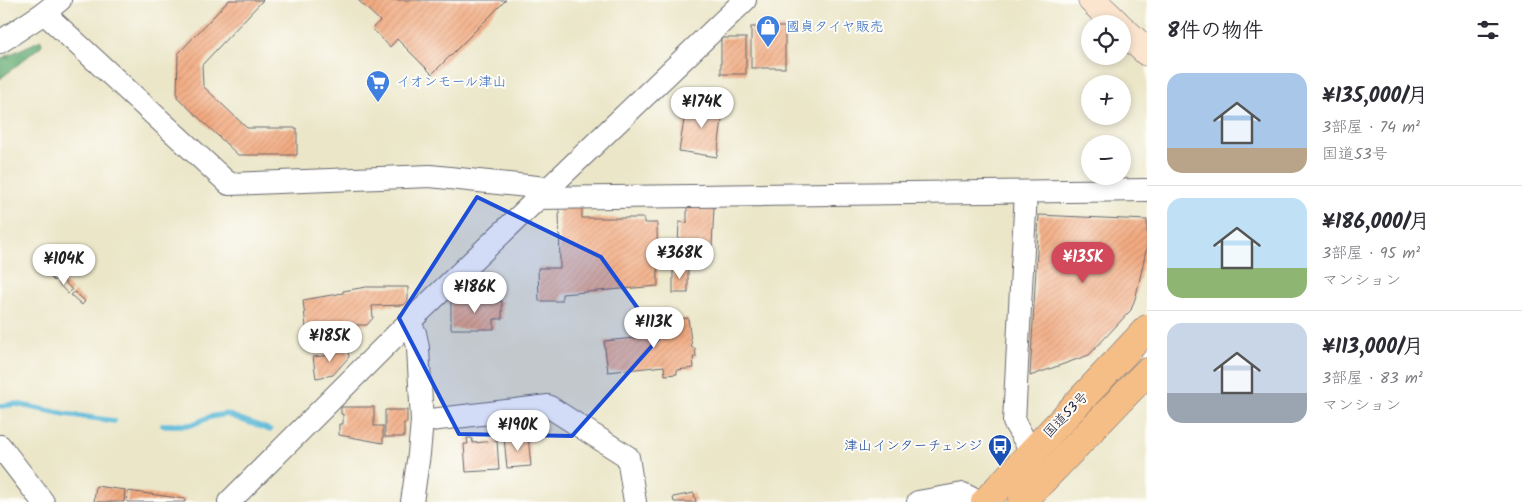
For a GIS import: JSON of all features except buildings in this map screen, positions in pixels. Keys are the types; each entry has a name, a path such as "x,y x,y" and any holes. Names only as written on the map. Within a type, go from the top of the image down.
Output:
{"highway":[{"name":"国道53号","path":"985,502 1147,329"},
{"name":"国道53号","path":"1022,502 1147,372"}],"street":[{"path":"229,502 408,322 745,0"},
{"path":"1092,0 1108,15"},
{"path":"0,42 52,6 230,184 430,176 542,193 1147,190"},
{"path":"1131,37 1147,52"},
{"path":"1026,192 1014,422 1031,451"},
{"path":"408,322 415,333 418,348 422,421 412,502"},
{"path":"422,421 548,406 628,457 635,502"},
{"path":"0,446 43,502"},
{"path":"918,502 963,494 979,502"}],"highlighted area":[{"path":"477,197 601,257 659,338 572,436 459,434 399,318"}],"green space":[{"path":"41,40 42,45 0,79 0,59"}],"waterway":[{"path":"0,406 16,404 114,421"},
{"path":"163,425 191,425 210,417 226,414 270,430"}],"place":[{"name":"國貞タイヤ販売","path":"768,48"},
{"name":"イオンモール津山","path":"378,103"},
{"name":"津山インターチェンジ","path":"1000,467"}]}
